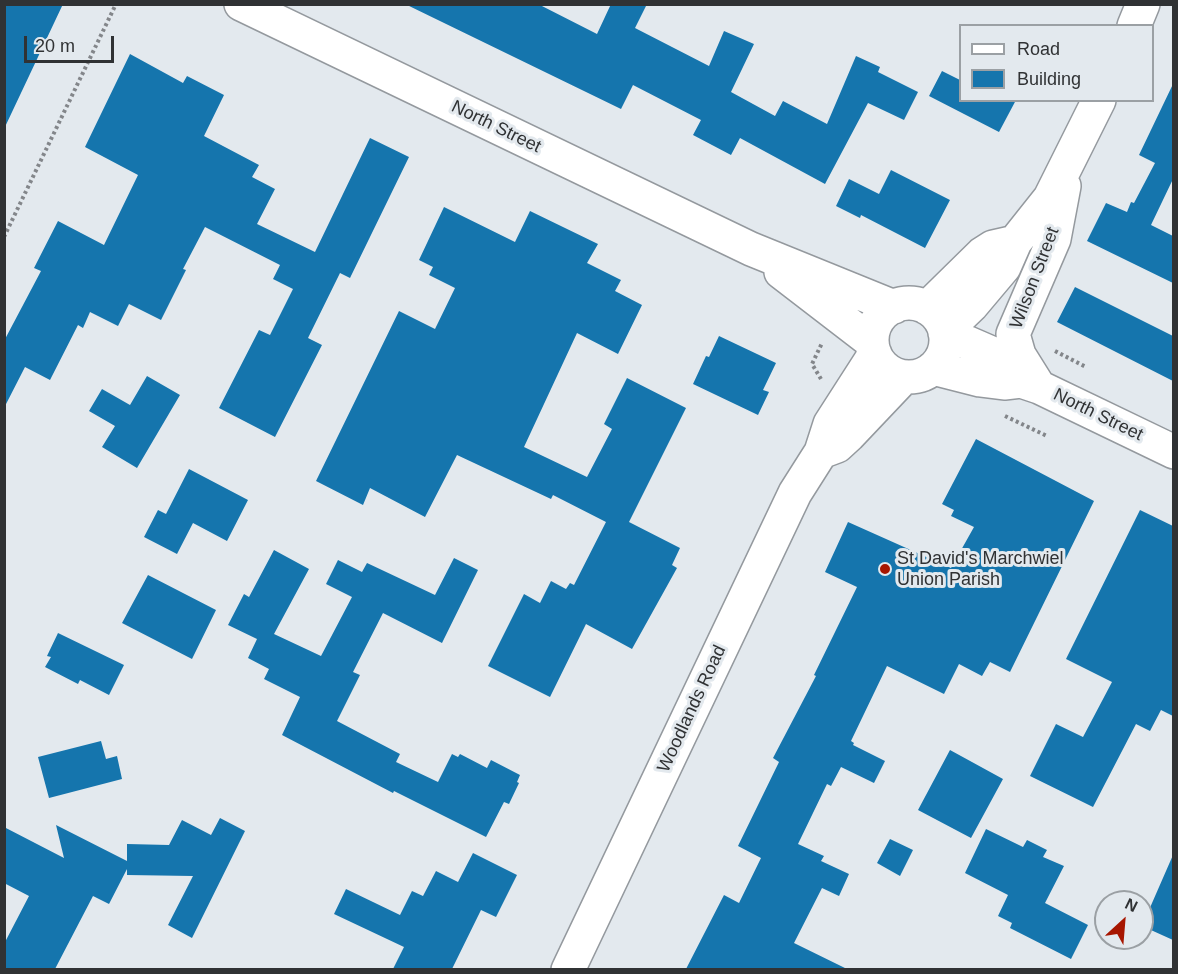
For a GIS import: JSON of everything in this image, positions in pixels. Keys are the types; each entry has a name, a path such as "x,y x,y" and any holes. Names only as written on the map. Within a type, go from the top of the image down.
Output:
{"street":[{"name":"North Street","path":"241,4 751,249 894,307"},
{"path":"1135,24 1143,4"},
{"name":"Wilson Street","path":"939,324 982,254 993,247 1015,242 1050,198 1098,102"},
{"name":"Wilson Street","path":"1030,384 1013,334 1053,239 1069,164"},
{"name":"North Street","path":"751,249 874,348"},
{"path":"916,304 939,324 944,352 919,372 892,373 882,365 874,348 878,320 894,307 916,304"},
{"name":"North Street","path":"939,324 1005,359 1030,384 1173,452"},
{"name":"Woodlands Road","path":"568,969 795,493 821,452 830,424 874,348"},
{"name":"North Street","path":"919,372 1004,383 1030,384"},
{"name":"Woodlands Road","path":"821,452 837,446 919,372"}],"path":[{"path":"4,237 116,4"},
{"path":"996,412 1047,436"}],"building":[{"path":"4,4 63,4 4,129"},
{"path":"405,4 538,4 597,34 611,4 647,4 635,28 709,66 724,31 754,44 731,92 775,116 783,101 827,124 856,56 880,67 878,72 918,92 904,120 868,103 825,184 740,138 731,155 693,135 701,120 633,85 621,109"},
{"path":"130,54 183,83 187,76 224,95 204,136 259,165 252,177 275,189 257,224 315,252 370,138 409,157 350,278 340,273 308,338 322,345 275,437 219,408 259,330 270,335 293,289 273,279 280,265 205,227 183,269 186,270 161,320 129,304 118,326 90,312 83,328 78,325 50,380 25,367 4,408 4,341 41,271 34,268 58,221 104,245 138,175 85,147"},
{"path":"942,71 959,80 959,102 1015,102 999,132 929,96"},
{"path":"1173,84 1173,179 1151,225 1173,236 1173,283 1087,241 1106,203 1127,212 1131,202 1134,203 1155,163 1139,155"},
{"path":"891,170 950,200 925,248 861,215 860,218 836,206 849,179 879,194"},
{"path":"444,207 515,242 530,211 598,244 587,263 621,280 615,291 642,305 618,354 577,333 524,447 587,477 612,429 604,424 627,378 686,408 629,522 680,548 672,565 677,568 632,649 586,624 550,697 488,666 524,594 540,603 551,581 566,589 570,583 574,585 606,522 553,495 551,499 457,455 425,517 370,488 363,505 316,481 399,311 435,329 455,288 429,275 433,267 419,260"},
{"path":"1075,287 1173,336 1173,381 1057,322"},
{"path":"719,336 776,363 763,390 769,392 758,415 693,384 706,356 709,357"},
{"path":"147,376 180,395 137,468 102,447 115,426 89,411 102,389 130,405"},
{"path":"976,439 1094,501 1010,672 990,662 982,676 959,664 944,694 887,666 851,741 853,745 885,761 874,783 841,767 831,786 827,784 798,844 824,856 821,861 849,874 839,896 822,888 794,943 847,969 686,969 724,895 739,903 761,858 738,846 779,762 773,758 816,676 814,675 857,587 825,572 848,522 951,568 974,527 951,516 954,510 942,504"},
{"path":"189,469 248,500 227,541 193,523 177,554 144,537 158,510 166,514"},
{"path":"1140,510 1173,526 1173,716 1161,710 1150,731 1136,724 1093,807 1030,776 1056,724 1083,737 1112,682 1066,659"},
{"path":"274,550 309,569 274,634 321,656 352,597 326,584 338,560 362,572 367,563 435,595 454,558 478,570 442,643 383,613 353,672 360,675 337,721 400,754 396,762 438,782 452,754 458,757 460,754 487,768 491,760 520,775 517,782 519,783 509,804 504,802 486,837 394,791 393,793 282,735 300,697 264,679 269,669 248,658 257,639 228,625 244,594 249,597"},
{"path":"148,575 216,610 192,659 122,623"},
{"path":"58,633 124,665 109,695 80,680 78,684 45,667 51,657 47,656"},
{"path":"101,741 106,759 117,756 122,779 49,798 38,757"},
{"path":"950,750 1003,779 971,838 918,810"},
{"path":"220,818 245,831 192,938 168,925 193,876 127,875 127,869 109,904 93,896 55,969 4,969 4,944 29,896 4,883 4,827 64,858 56,825 127,861 127,844 169,845 182,820 211,835"},
{"path":"986,829 1023,847 1027,840 1047,850 1043,857 1064,866 1045,903 1088,925 1071,959 1010,928 1012,923 998,916 1008,895 965,873"},
{"path":"890,839 913,850 900,876 877,863"},
{"path":"473,853 517,875 496,917 481,910 452,969 393,969 404,947 334,914 346,889 400,915 412,891 423,896 436,871 458,882"},
{"path":"1173,855 1173,940 1154,931 1154,899"}],"place":[{"name":"St David's Marchwiel Union Parish","path":"885,569"}]}
